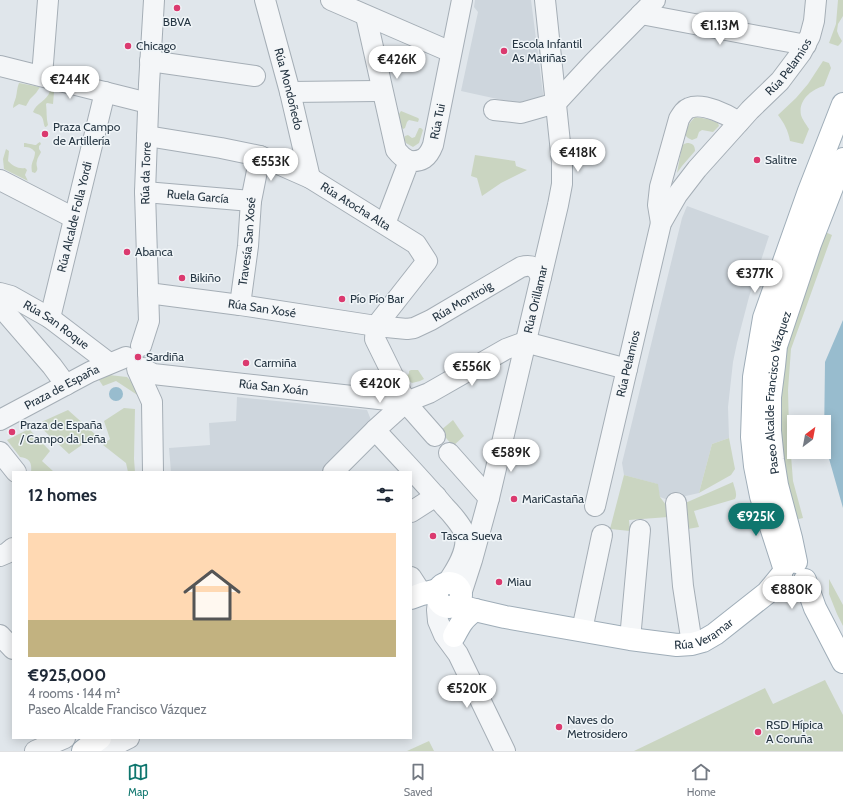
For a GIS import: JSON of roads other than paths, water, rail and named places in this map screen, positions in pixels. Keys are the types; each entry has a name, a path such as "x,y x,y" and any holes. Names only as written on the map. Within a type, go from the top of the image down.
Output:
{"main road":[{"name":"Paseo Alcalde Francisco Vázquez","path":"843,104 809,191 764,318 754,377 752,437 760,496 787,579 815,608 843,662"},
{"name":"Paseo Alcalde Francisco Vázquez","path":"787,579 791,538 779,491 773,460 770,431 770,397 776,346 810,244 843,159"},
{"name":"Rúa Veramar","path":"441,596 505,617 630,639 677,645 692,644 703,641 716,634 787,579"},
{"path":"441,596 466,616 461,622 456,645"},
{"path":"82,751 99,739"}],"street":[{"path":"42,76 48,0"},
{"name":"Rúa da Torre","path":"131,360 150,321 145,192 154,0"},
{"name":"Rúa Mondoñedo","path":"265,0 290,92 310,178"},
{"path":"331,0 451,52"},
{"name":"Rúa Tui","path":"408,161 421,160 427,156 433,145 462,0"},
{"name":"Rúa Orillamar","path":"441,596 472,560 489,498 562,184 562,162 544,0"},
{"path":"494,110 521,112 556,103 655,0"},
{"name":"Rúa Pelamios","path":"595,506 661,222 677,196 697,169 793,66 806,45 814,21 816,0"},
{"path":"641,14 806,45"},
{"path":"366,16 396,150 408,161 385,224"},
{"path":"150,61 255,76"},
{"path":"0,66 148,103"},
{"path":"290,92 377,91"},
{"name":"Rúa Alcalde Folla Yordi","path":"50,318 105,92"},
{"name":"Rúa Pelamios","path":"661,222 658,204 660,187 678,119 684,110 695,106 704,107 728,115 740,122"},
{"name":"Rúa Atocha Alta","path":"147,136 260,156 310,178 416,244 426,261 376,326"},
{"name":"Travesía San Xosé","path":"240,305 248,246 251,201 260,156"},
{"path":"0,180 74,218"},
{"name":"Ruela García","path":"145,192 251,201"},
{"name":"Rúa Montroig","path":"376,326 408,329 414,328 431,320 521,267 527,265 538,270 541,277"},
{"name":"Rúa San Roque","path":"0,293 11,296 131,360"},
{"name":"Rúa San Xosé","path":"148,293 240,305 376,326"},
{"name":"Rúa San Roque","path":"0,306 52,366 66,385"},
{"path":"376,326 375,338 406,402 434,436"},
{"path":"334,471 375,430 406,402 430,393 506,349 525,342 627,369"},
{"path":"131,360 152,402 154,471"},
{"name":"Praza de España","path":"0,420 90,372 131,360"},
{"name":"Rúa San Xoán","path":"131,360 153,374 406,402"},
{"path":"375,430 436,496 464,532 465,544 462,557 441,596 437,610 438,621 444,635 456,645 505,751"},
{"path":"0,452 15,471"},
{"path":"449,452 489,498"},
{"path":"412,511 436,496"},
{"path":"676,503 683,586 692,644"},
{"path":"630,639 640,530"},
{"path":"582,630 602,535"},
{"path":"0,556 12,549"},
{"path":"0,635 12,648"},
{"path":"34,751 63,739"},
{"path":"107,751 127,739"}],"water":[{"path":"843,320 843,508 829,459 831,459 831,415 824,415 825,362"},
{"path":"113,387 119,387 123,391 123,397 119,401 113,401 109,397 109,391"}],"place":[{"name":"BBVA","path":"177,8"},
{"name":"Chicago","path":"128,46"},
{"name":"Escola Infantil As Mariñas","path":"504,51"},
{"name":"Praza Campo de Artillería","path":"45,134"},
{"name":"Salitre","path":"757,160"},
{"name":"Abanca","path":"127,252"},
{"name":"Bikiño","path":"182,278"},
{"name":"Pío Pío Bar","path":"342,299"},
{"name":"Sardiña","path":"138,357"},
{"name":"Carmiña","path":"246,363"},
{"name":"Praza de España / Campo da Leña","path":"12,432"},
{"name":"MariCastaña","path":"514,499"},
{"name":"Tasca Sueva","path":"433,536"},
{"name":"Miau","path":"499,582"},
{"name":"Naves do Metrosidero","path":"559,727"},
{"name":"RSD Hípica A Coruña","path":"758,732"}]}
